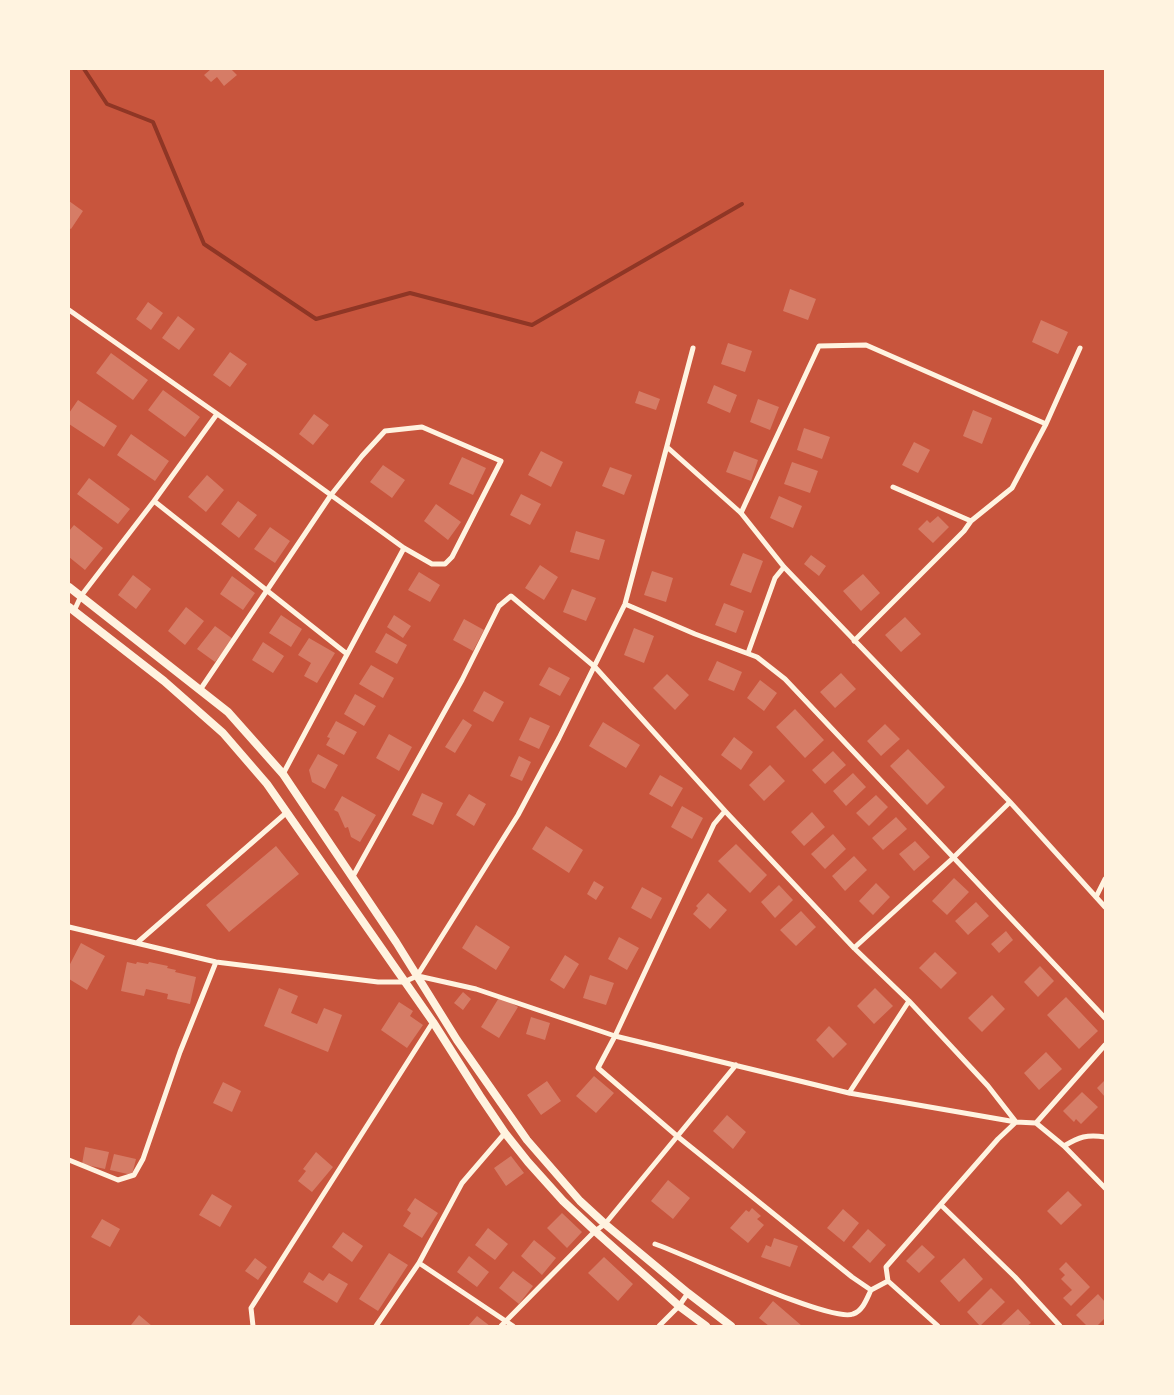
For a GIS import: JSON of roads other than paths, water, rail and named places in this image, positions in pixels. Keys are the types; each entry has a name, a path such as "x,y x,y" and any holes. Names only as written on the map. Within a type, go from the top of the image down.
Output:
{"main road":[{"path":"69,587 228,712 283,774 417,976 457,1040 527,1140 580,1201 605,1224 730,1326"},
{"path":"71,609 164,681 223,733 267,784 433,1022 505,1133 528,1162 563,1201 595,1231 679,1306 706,1326"}],"street":[{"path":"69,310 217,414 331,495 404,548 432,564 445,564 452,557 501,461 422,427 385,432 362,456 331,495 200,690"},
{"path":"741,513 819,346 866,345 1046,424"},
{"path":"69,927 216,962 378,982 404,982 417,976 518,815 559,738 625,604 693,348"},
{"path":"854,641 964,531 971,521 1012,488 1046,424 1080,348"},
{"path":"71,609 154,501 217,414"},
{"path":"667,446 741,513 784,567 1010,802 1105,907"},
{"path":"893,486 971,521"},
{"path":"154,501 347,654"},
{"path":"283,774 404,548"},
{"path":"748,653 775,578 784,567"},
{"path":"352,878 462,680 499,606 511,596 595,667 724,811 854,948 909,1001 988,1086 1016,1122"},
{"path":"625,604 695,634 757,657 785,679 1105,1018"},
{"path":"854,948 953,858 1010,802"},
{"path":"724,811 714,824 615,1036 598,1068 677,1136 852,1277 871,1290"},
{"path":"138,942 286,813"},
{"path":"1096,897 1105,879"},
{"path":"69,1160 118,1180 134,1175 143,1159 180,1052 216,962"},
{"path":"417,976 476,989 615,1036 849,1093 1016,1122 1036,1122 1064,1146 1105,1188"},
{"path":"849,1093 909,1001"},
{"path":"252,1326 251,1308 433,1022"},
{"path":"1036,1122 1105,1045"},
{"path":"501,1326 595,1231 605,1224 736,1065"},
{"path":"938,1326 888,1282 886,1267 998,1139 1016,1122"},
{"path":"376,1326 420,1263 462,1183 505,1133"},
{"path":"1064,1146 1079,1137 1094,1135 1105,1137"},
{"path":"941,1205 1015,1277 1060,1326"},
{"path":"655,1244 671,1249 722,1272 836,1315 853,1315 862,1308 871,1290 888,1282"},
{"path":"420,1263 513,1326"},
{"path":"659,1326 679,1306 688,1293"}],"waterway":[{"path":"84,69 107,104 153,122 204,244 316,319 410,293 532,325 742,204"}]}
